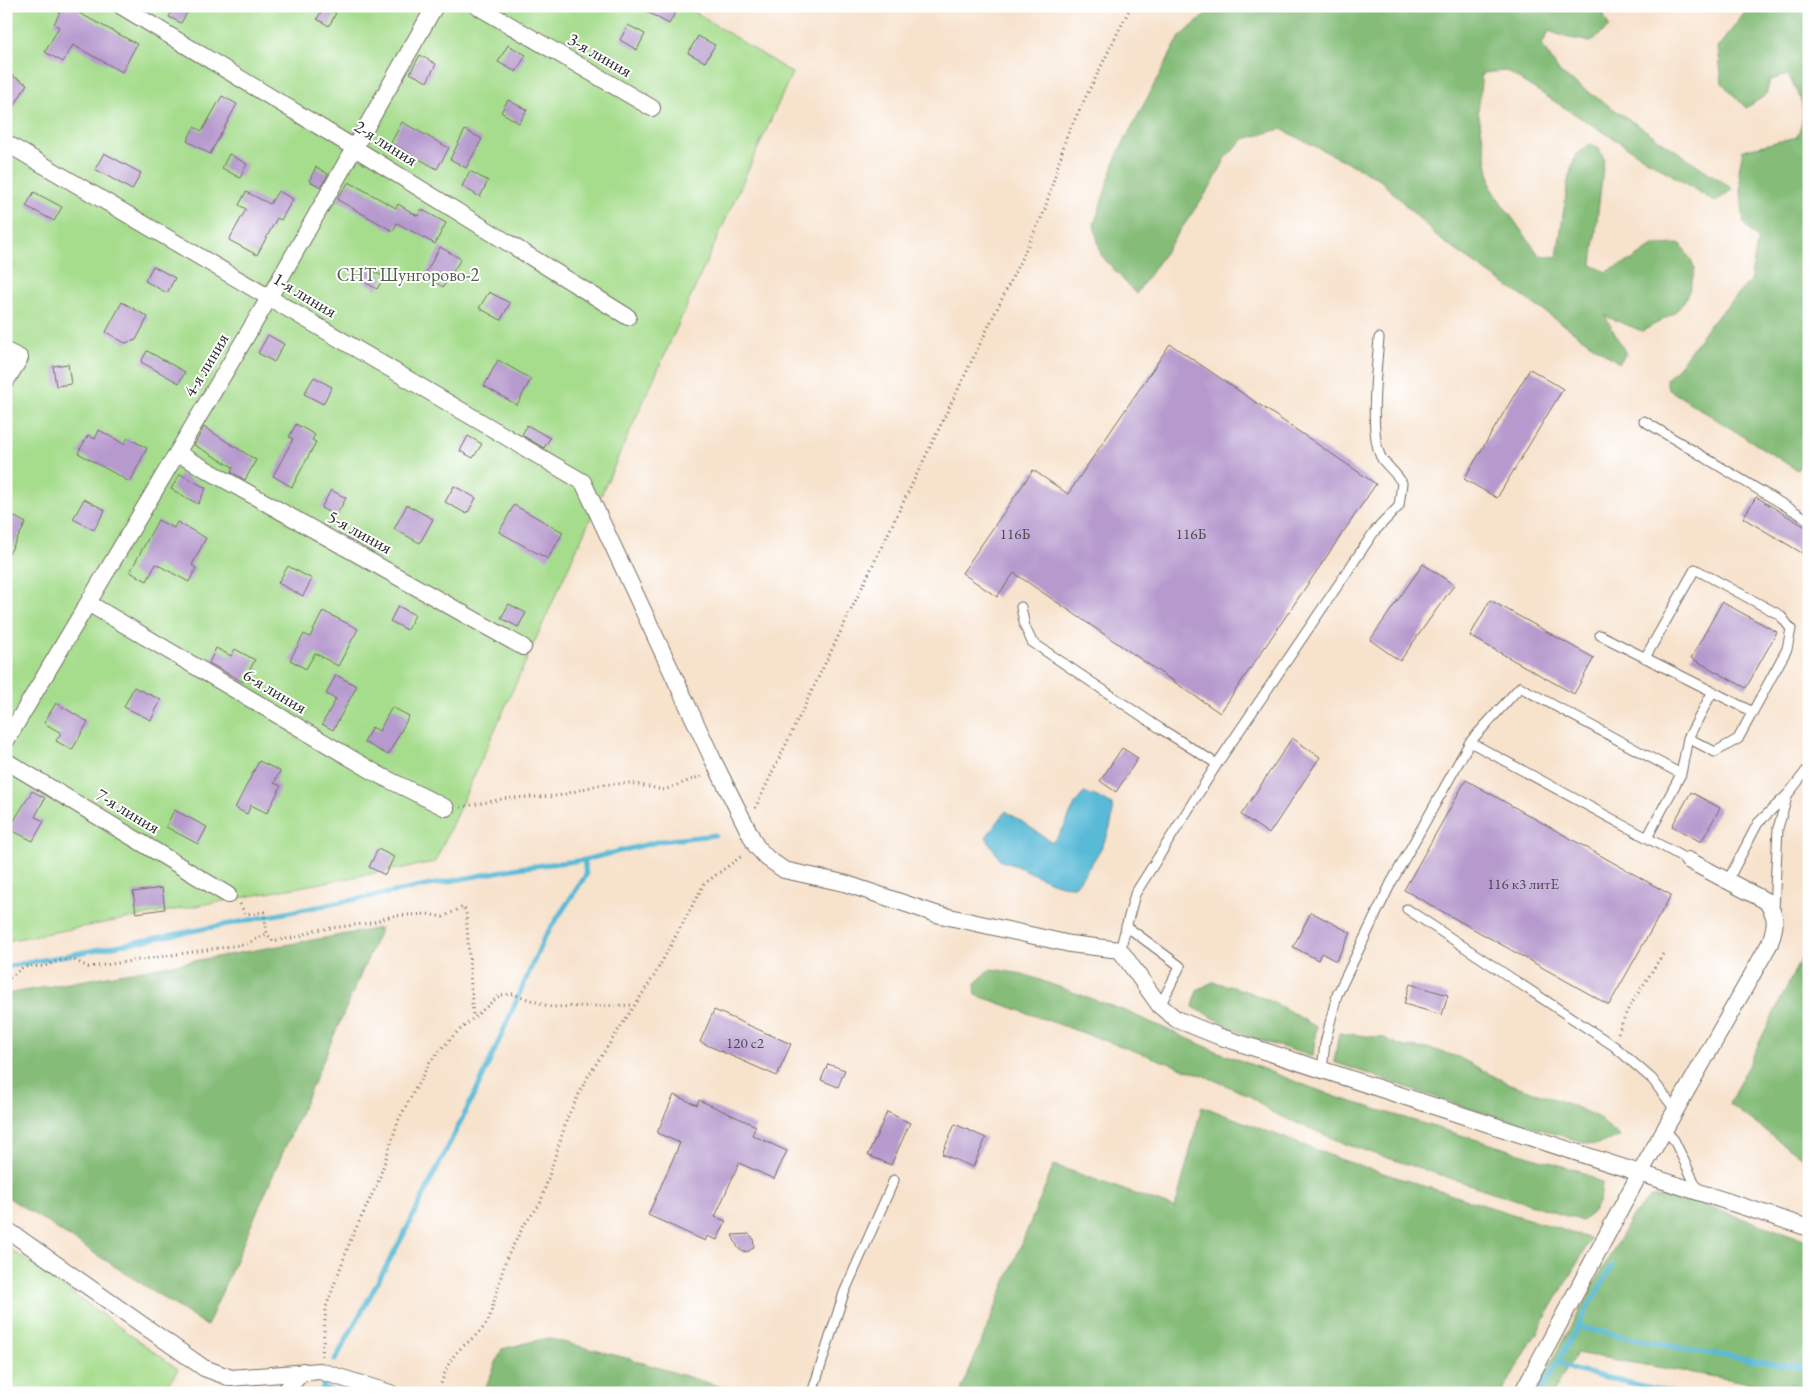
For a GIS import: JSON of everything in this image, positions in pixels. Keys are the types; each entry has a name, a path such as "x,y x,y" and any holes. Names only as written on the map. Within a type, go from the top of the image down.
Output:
{"street":[{"name":"2-я линия","path":"121,6 628,317"},
{"name":"4-я линия","path":"6,740 269,298 353,147 436,6"},
{"name":"3-я линия","path":"477,6 652,108"},
{"name":"1-я линия","path":"6,143 583,482 718,769"},
{"path":"6,381 13,354"},
{"name":"5-я линия","path":"177,453 523,647"},
{"name":"6-я линия","path":"88,603 381,776 446,808"},
{"name":"7-я линия","path":"6,761 228,895"},
{"path":"718,769 756,846 767,858 784,870 844,883 936,914 1070,944 1120,950 1160,1006 1176,1019 1218,1036 1809,1228"},
{"path":"1522,1393 1640,1173 1770,943 1775,926 1774,913 1766,901 1688,860"},
{"path":"6,1229 204,1368 232,1378 320,1371 390,1393"},
{"path":"284,1393 303,1371"}],"lane":[{"path":"1120,950 1135,894 1217,764 1374,532 1399,506 1402,483 1382,458 1377,444 1374,400 1379,338"},
{"path":"1644,421 1809,520"},
{"path":"1645,658 1695,569 1780,616 1791,629 1787,649 1738,739 1715,752 1688,738"},
{"path":"1022,607 1025,627 1032,642 1144,718 1217,764"},
{"path":"1600,635 1753,712"},
{"path":"1322,1070 1325,1043 1337,995 1391,883 1470,742 1520,687 1681,774"},
{"path":"1647,838 1681,774 1688,738 1713,691"},
{"path":"1470,742 1688,860"},
{"path":"1728,880 1758,824 1789,793 1809,767"},
{"path":"1774,913 1778,828 1789,793"},
{"path":"1407,909 1614,1046 1652,1078 1676,1111"},
{"path":"1126,926 1180,966 1160,1006"},
{"path":"1665,1130 1674,1140 1699,1192"},
{"path":"812,1393 844,1293 894,1180"}],"path":[{"path":"746,827 1044,212 1067,135 1131,6"},
{"path":"446,808 472,807 508,798 558,796 598,784 630,782 664,790 718,769"},
{"path":"438,1393 448,1364 457,1352 486,1325 489,1319 506,1259 524,1225 540,1204 568,1116 587,1078 654,976 704,884 756,846"},
{"path":"228,895 238,902 245,914 264,912 267,932 273,941 298,937 315,930 371,923 392,916 427,914 443,917 463,907 466,911 473,1017"},
{"path":"6,981 23,967 45,966 58,960 72,959 88,967 98,966 246,944 267,932"},
{"path":"1614,1046 1628,1009 1663,954"},
{"path":"320,1371 326,1307 351,1239 378,1182 400,1119 430,1062 473,1017 500,995 514,994 551,1007 634,1005"}],"green space":[{"name":"СНТ Шунгорово-2","path":"6,6 685,6 792,73 435,862 6,941"},
{"path":"1215,6 1600,6 1609,27 1591,42 1565,37 1549,31 1542,45 1560,73 1733,189 1715,202 1506,71 1482,73 1478,111 1492,190 1539,255 1557,257 1568,181 1575,156 1590,144 1598,147 1604,159 1592,265 1606,272 1632,260 1654,245 1681,244 1695,268 1692,282 1684,301 1672,314 1642,331 1605,316 1626,354 1619,363 1441,240 1378,178 1281,129 1244,139 1226,157 1213,183 1136,294 1101,255 1094,225 1117,155 1179,38"},
{"path":"1750,6 1809,8 1809,456 1797,470 1668,389 1666,380 1680,365 1710,324 1750,281 1758,239 1744,224 1739,170 1743,150 1797,137 1800,128 1803,112 1802,105 1788,75 1770,80 1766,95 1746,108 1722,83 1718,47"},
{"path":"381,928 207,1326 6,1196 6,994"},
{"path":"1809,942 1809,1163 1729,1104"},
{"path":"991,969 1023,974 1125,1011 1216,1051 1336,1097 1579,1171 1602,1183 1601,1195 1595,1209 1582,1221 1348,1145 1271,1112 1250,1096 1205,1076 976,995 975,983"},
{"path":"1213,982 1242,990 1267,1000 1316,1027 1313,1056 1251,1038 1193,1007 1197,990"},
{"path":"1339,1033 1384,1038 1404,1047 1432,1049 1458,1057 1505,1082 1569,1104 1597,1117 1620,1137 1594,1145 1467,1108 1334,1062"},
{"path":"1202,1106 1339,1159 1591,1239 1502,1393 960,1393 1054,1165 1175,1208"},
{"path":"1650,1197 1679,1197 1809,1241 1809,1393 1576,1353 1553,1393 1534,1393 1631,1218"},
{"path":"6,1246 178,1369 163,1393 6,1393"},
{"path":"547,1338 630,1359 741,1393 483,1393 502,1349"}],"water":[{"path":"1084,793 1112,805 1113,815 1107,836 1075,886 1047,880 1001,861 986,837 1006,811 1052,842 1062,831 1075,805"}],"building":[{"path":"63,6 83,6 79,13 137,44 122,72 73,45 63,62 45,52 59,27 54,24"},
{"path":"175,6 191,6 181,23 169,17"},
{"path":"637,6 679,6 669,24"},
{"path":"324,7 336,13 329,26 317,19"},
{"path":"628,25 645,34 637,50 620,40"},
{"path":"698,36 715,45 705,62 688,53"},
{"path":"508,45 526,55 516,72 498,62"},
{"path":"420,55 436,64 427,82 410,73"},
{"path":"6,72 27,84 6,121"},
{"path":"222,96 237,104 210,154 187,141 194,127 202,131"},
{"path":"508,100 527,110 519,123 501,112"},
{"path":"402,122 449,148 437,169 391,143"},
{"path":"465,130 482,139 466,168 450,159"},
{"path":"104,153 141,173 132,190 95,169"},
{"path":"229,154 247,164 240,178 222,168"},
{"path":"316,167 328,174 321,187 309,181"},
{"path":"470,171 488,181 480,197 462,186"},
{"path":"349,182 396,208 398,204 418,216 421,209 446,223 435,244 397,223 393,231 338,200 338,197"},
{"path":"278,191 293,199 281,220 277,218 257,255 229,240 246,209 239,205 246,192 270,204"},
{"path":"34,192 62,207 54,221 26,206"},
{"path":"440,247 461,259 443,287 424,276"},
{"path":"153,266 175,278 167,293 145,281"},
{"path":"368,268 384,277 377,289 361,280"},
{"path":"489,292 510,303 501,320 479,308"},
{"path":"122,302 148,317 136,340 125,343 106,332"},
{"path":"268,335 284,344 274,362 258,353"},
{"path":"1170,344 1376,484 1220,713 1014,573 997,597 962,573 1033,470 1068,494"},
{"path":"147,351 185,372 179,383 141,362"},
{"path":"498,360 531,379 517,405 484,386"},
{"path":"68,364 71,384 56,386 53,366"},
{"path":"1530,369 1563,389 1497,498 1464,479"},
{"path":"314,377 332,387 323,404 304,394"},
{"path":"296,424 315,435 312,440 316,442 292,487 273,476 293,439 289,437"},
{"path":"527,425 550,438 544,448 522,435"},
{"path":"204,427 256,460 245,480 231,472 233,467 194,445"},
{"path":"99,430 124,444 128,438 147,448 130,482 78,453 88,435 95,439"},
{"path":"468,436 482,444 473,458 460,451"},
{"path":"180,474 206,488 198,504 171,489"},
{"path":"454,486 476,498 467,514 445,502"},
{"path":"331,490 346,498 336,516 321,508"},
{"path":"1756,497 1809,529 1809,542 1802,553 1743,518"},
{"path":"84,499 105,510 94,530 73,519"},
{"path":"407,505 433,519 420,543 394,529"},
{"path":"514,505 563,532 548,559 499,532"},
{"path":"6,512 26,523 6,559"},
{"path":"158,520 174,528 177,522 206,538 192,565 196,568 189,582 156,564 147,581 130,572"},
{"path":"1423,564 1454,585 1400,661 1370,640"},
{"path":"288,566 312,579 303,596 278,583"},
{"path":"1490,600 1594,658 1574,694 1470,636"},
{"path":"1722,602 1777,632 1746,688 1691,658"},
{"path":"509,604 526,613 518,627 501,618"},
{"path":"398,606 415,615 407,630 390,621"},
{"path":"323,611 358,629 338,666 315,653 306,669 290,660 304,634 310,637"},
{"path":"216,648 231,656 235,649 255,660 243,682 209,663"},
{"path":"336,675 357,686 333,730 322,724 336,699 326,694"},
{"path":"134,687 161,700 151,720 124,707"},
{"path":"56,703 88,722 72,750 56,741 61,733 44,723"},
{"path":"392,707 409,716 388,755 364,742 372,727 379,731"},
{"path":"1292,738 1320,757 1269,834 1241,815"},
{"path":"1122,748 1138,758 1116,792 1100,781"},
{"path":"259,761 280,771 274,783 281,786 267,813 251,805 247,814 235,808"},
{"path":"1466,780 1671,895 1609,1005 1404,890"},
{"path":"32,791 45,798 35,817 44,821 33,841 9,829"},
{"path":"1691,792 1720,808 1701,842 1672,826"},
{"path":"174,810 207,827 198,844 166,827"},
{"path":"378,849 394,857 385,875 369,867"},
{"path":"162,888 165,909 136,913 133,892"},
{"path":"1311,912 1351,933 1336,961 1321,953 1318,960 1293,947"},
{"path":"1410,984 1448,995 1442,1015 1404,1004"},
{"path":"714,1010 791,1044 777,1076 700,1042"},
{"path":"828,1064 845,1070 838,1087 821,1080"},
{"path":"674,1095 697,1105 699,1100 756,1126 752,1135 787,1151 774,1179 739,1163 715,1217 726,1221 717,1240 707,1236 705,1241 648,1215 680,1143 657,1133"},
{"path":"887,1112 910,1123 891,1165 868,1155"},
{"path":"955,1124 986,1138 973,1167 942,1154"},
{"path":"749,1234 753,1238 754,1247 749,1251 743,1252 738,1248 732,1235"}],"waterway":[{"path":"6,967 518,868 584,860 661,841 715,835"},
{"path":"335,1360 405,1232 482,1079 544,938 586,875 584,860"},
{"path":"1540,1393 1612,1266"},
{"path":"1577,1327 1695,1351 1809,1369"},
{"path":"1558,1362 1574,1370 1673,1393"},
{"path":"320,1393 326,1380"},
{"path":"323,1388 337,1393"}]}
